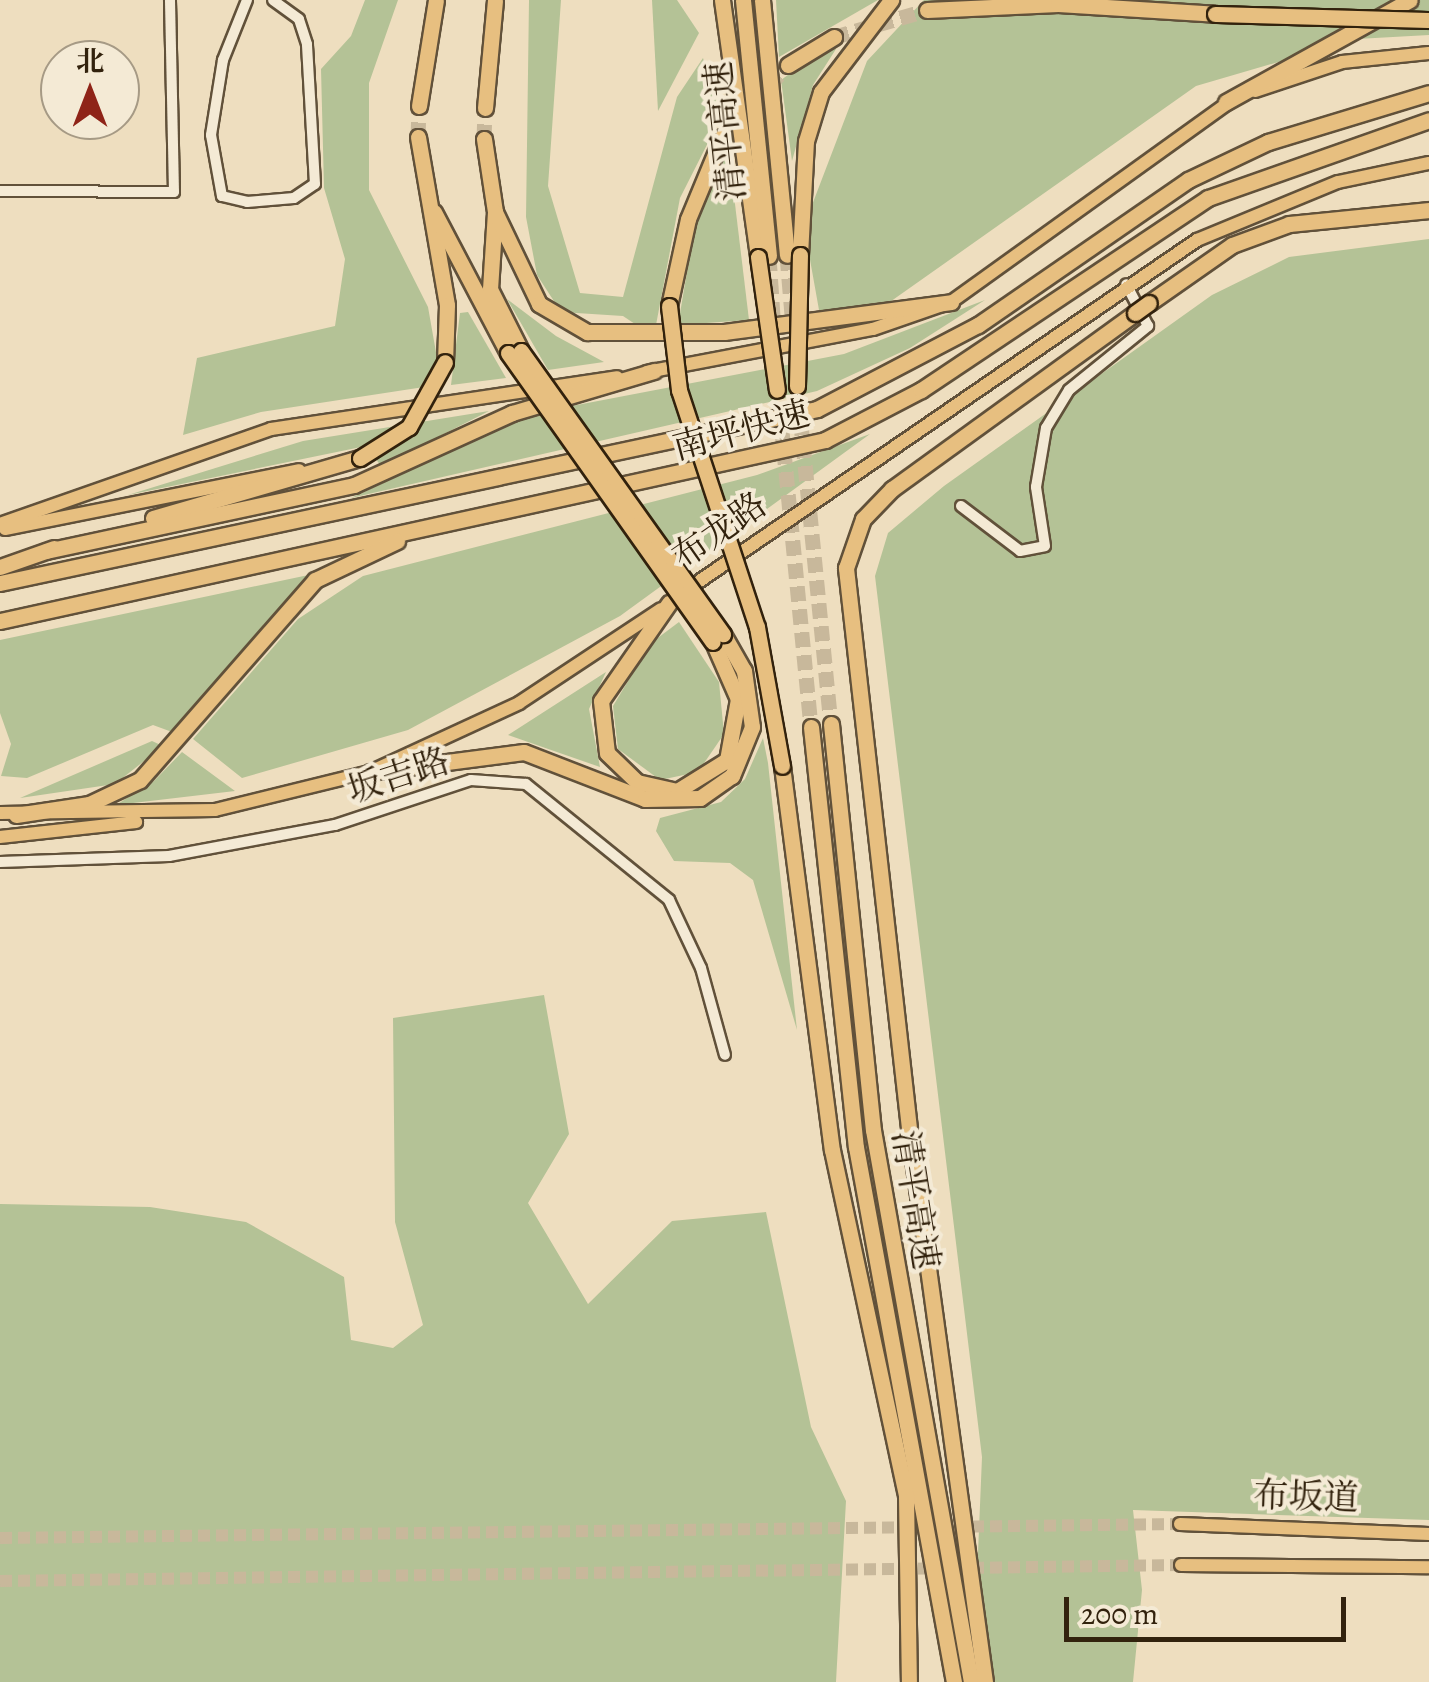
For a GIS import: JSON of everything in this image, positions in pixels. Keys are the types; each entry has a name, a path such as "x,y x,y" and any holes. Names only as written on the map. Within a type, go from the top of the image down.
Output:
{"highway":[{"path":"419,106 436,0"},
{"path":"485,108 496,0"},
{"path":"722,0 763,256 777,390"},
{"name":"清平高速","path":"743,0 763,256"},
{"name":"清平高速","path":"762,0 794,255"},
{"path":"797,386 794,255 806,142 821,92 890,0"},
{"path":"1226,102 1410,0"},
{"path":"927,10 1058,4 1215,14 1429,20"},
{"path":"788,65 834,37"},
{"name":"南坪快速","path":"0,583 817,409 978,325 1188,180 1268,142 1429,93"},
{"name":"南坪快速","path":"0,621 825,440 921,390 1208,198 1429,120"},
{"path":"0,566 360,458 409,427 445,362 447,305 424,190 418,137"},
{"path":"722,137 688,218 669,306 679,390 757,626 782,766 832,1150 906,1496 909,1682"},
{"path":"484,138 495,212 490,289 514,352"},
{"path":"370,772 524,752 646,799 700,798 732,776 752,727 744,671 514,352 424,190"},
{"path":"985,1682 907,1118 846,568 863,519 892,489 1142,308 1275,228 1429,210"},
{"path":"495,212 538,304 587,332 724,332 951,302"},
{"path":"46,551 354,485 512,413 654,371"},
{"path":"8,814 89,804 140,780 315,580 472,518"},
{"path":"670,602 601,701 607,753 637,782 677,791 727,760 738,699 718,638"},
{"name":"清平高速","path":"832,724 873,1130 971,1682"},
{"name":"清平高速","path":"811,727 856,1146 954,1682"}],"main road":[{"path":"0,527 271,429 654,371 873,329 951,302 1226,102 1342,62 1429,54"},
{"name":"布龙路","path":"8,814 168,814 370,772 518,703 670,602 1126,284 1282,201 1429,162"},
{"path":"0,527 360,458"},
{"path":"0,837 82,834 168,814"},
{"name":"布坂道","path":"1180,1524 1429,1534"},
{"name":"布坂道","path":"1180,1565 1429,1567"}],"street":[{"path":"0,192 174,192 170,0"},
{"path":"246,0 223,60 212,135 222,196 247,202 294,198 316,184 307,44 300,19 273,0"},
{"path":"961,506 1020,551 1045,546 1036,487 1046,428 1069,390 1148,326 1126,284"},
{"name":"坂吉路","path":"0,862 169,856 334,825 471,780 526,784 669,900 701,968 725,1055"}],"green space":[{"path":"365,0 398,0 369,83 369,190 428,307 437,358 424,387 261,412 183,435 197,358 335,326 345,259 324,188 321,69 351,36"},
{"path":"529,0 561,0 548,186 580,293 623,297 677,97 703,58 721,117 680,198 656,325 644,330 623,316 561,312 537,275 526,217"},
{"path":"652,0 677,0 699,33 658,111"},
{"path":"776,0 878,0 779,57"},
{"path":"924,0 1429,0 1429,35 1357,39 1196,86 870,316 819,310 804,226 867,61"},
{"path":"828,46 836,49 813,85 792,161 781,80"},
{"path":"728,146 749,320 678,325 697,213"},
{"path":"1429,239 1429,1520 1133,1510 1142,1590 1133,1682 992,1682 977,1577 982,1457 875,576 888,533 944,486 1212,295 1289,257"},
{"path":"507,299 556,336 604,362 548,370"},
{"path":"985,300 910,348 817,391 351,498 530,414 844,354"},
{"path":"468,312 506,378 451,385 460,313"},
{"path":"489,411 381,466 366,446 128,495 303,441"},
{"path":"870,434 620,616 408,730 242,778 193,739 298,619 363,576 757,475"},
{"path":"318,573 172,732 153,725 27,778 1,776 11,744 0,713 0,640"},
{"path":"679,622 719,682 724,734 698,772 660,780 618,749 613,706 651,643"},
{"path":"606,672 589,709 600,767 508,735"},
{"path":"763,738 797,1030 753,880 730,863 674,861 656,831 660,818 721,802 745,779"},
{"path":"152,741 163,746 115,784 20,798"},
{"path":"182,752 235,791 116,805 154,781"},
{"path":"544,995 569,1134 528,1203 588,1304 672,1221 766,1212 811,1427 846,1501 836,1682 0,1682 0,1204 150,1207 246,1222 344,1277 351,1340 393,1348 423,1325 395,1222 393,1018"}],"tunnel":[{"path":"834,37 927,10"},
{"path":"722,137 788,65"},
{"path":"418,137 419,106"},
{"path":"484,139 485,108"},
{"path":"787,255 793,326"},
{"path":"769,256 773,317"},
{"path":"796,374 831,724"},
{"path":"777,380 811,727"},
{"path":"0,1538 1180,1524"},
{"path":"0,1581 1181,1565"}]}
